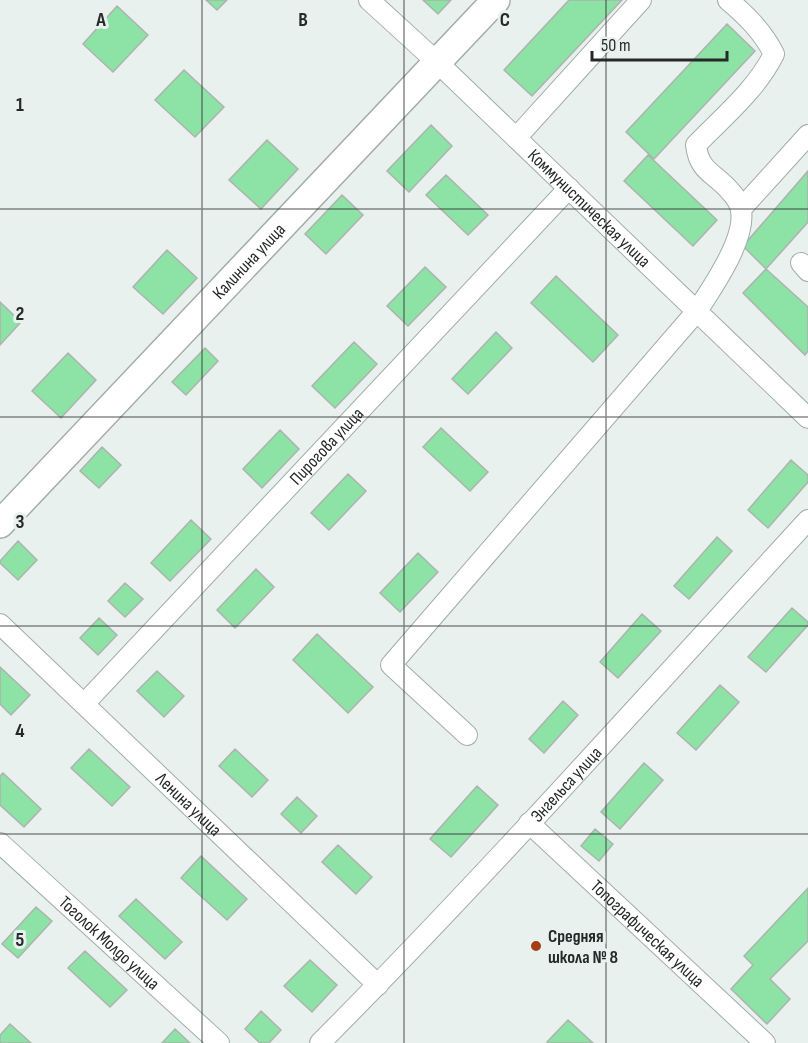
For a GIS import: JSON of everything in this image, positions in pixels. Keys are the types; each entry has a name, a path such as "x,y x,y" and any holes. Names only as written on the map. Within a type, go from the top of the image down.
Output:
{"street":[{"name":"Коммунистическая улица","path":"369,0 438,63 808,418"},
{"name":"Калинина улица","path":"0,524 496,0"},
{"path":"516,138 640,0"},
{"path":"467,735 391,665 697,311 727,265 742,217 741,208 730,191 711,176 703,166 697,157 696,145 765,72 774,54 751,19 728,0"},
{"path":"741,208 808,135"},
{"name":"Пирогова улица","path":"84,704 568,188"},
{"name":"Энгельса улица","path":"320,1043 378,985 808,520"},
{"name":"Ленина улица","path":"0,624 378,985"},
{"name":"Топографическая улица","path":"529,823 765,1043"},
{"name":"Тоголок Молдо улица","path":"0,843 219,1043"}],"building":[{"path":"206,0 227,0 217,10"},
{"path":"423,0 451,0 438,14"},
{"path":"569,0 622,0 532,96 504,70"},
{"path":"117,6 148,35 113,72 83,44"},
{"path":"727,24 755,51 654,159 626,132"},
{"path":"184,70 224,107 195,137 155,100"},
{"path":"431,125 452,146 409,192 387,171"},
{"path":"267,140 298,169 261,209 229,180"},
{"path":"648,155 717,220 693,246 624,181"},
{"path":"808,171 808,222 766,269 743,246"},
{"path":"446,175 488,215 468,235 426,195"},
{"path":"342,195 363,215 326,254 305,234"},
{"path":"167,250 197,278 163,314 133,287"},
{"path":"425,267 446,287 408,326 387,306"},
{"path":"766,269 808,307 808,351 805,355 743,293"},
{"path":"556,276 618,335 593,362 531,303"},
{"path":"0,302 21,322 0,345"},
{"path":"496,332 512,348 468,394 452,379"},
{"path":"354,342 377,364 335,408 312,386"},
{"path":"205,348 218,361 186,395 172,382"},
{"path":"68,353 96,380 61,418 32,391"},
{"path":"441,428 488,472 470,491 423,447"},
{"path":"280,430 299,449 262,488 243,469"},
{"path":"102,447 121,465 99,488 80,471"},
{"path":"791,460 808,475 808,482 768,528 748,510"},
{"path":"348,474 366,491 329,530 311,513"},
{"path":"191,520 211,539 170,581 151,563"},
{"path":"717,537 732,551 689,599 674,586"},
{"path":"18,541 37,560 18,580 0,561"},
{"path":"418,553 438,572 400,612 380,593"},
{"path":"256,569 274,587 235,628 217,610"},
{"path":"125,583 143,599 125,617 108,601"},
{"path":"792,608 808,622 808,625 766,672 748,657"},
{"path":"642,614 661,631 618,678 600,662"},
{"path":"99,618 117,635 98,655 80,638"},
{"path":"317,634 373,687 348,713 293,660"},
{"path":"0,667 30,695 11,715 0,704"},
{"path":"157,671 184,696 164,717 137,691"},
{"path":"720,685 739,702 696,750 677,733"},
{"path":"563,701 578,715 544,753 529,739"},
{"path":"89,749 130,787 112,806 71,768"},
{"path":"235,749 268,780 252,797 219,766"},
{"path":"644,763 663,780 620,829 601,812"},
{"path":"3,773 41,809 24,827 0,805 0,776"},
{"path":"477,786 498,805 451,857 430,839"},
{"path":"297,797 317,816 301,833 281,814"},
{"path":"595,829 613,844 599,861 581,846"},
{"path":"338,845 372,877 356,894 322,862"},
{"path":"201,856 247,899 227,920 181,878"},
{"path":"808,888 808,941 770,979 790,999 767,1024 731,989 753,965 744,956"},
{"path":"136,899 182,942 165,959 119,916"},
{"path":"36,907 52,921 18,958 2,944"},
{"path":"85,951 127,990 110,1007 68,968"},
{"path":"310,960 337,985 312,1012 284,986"},
{"path":"261,1011 281,1030 269,1043 260,1043 245,1029"},
{"path":"568,1020 593,1043 547,1042"},
{"path":"10,1024 31,1043 0,1043 0,1035"},
{"path":"175,1029 190,1043 162,1043"}],"place":[{"name":"Средняя школа № 8","path":"536,946"}]}
